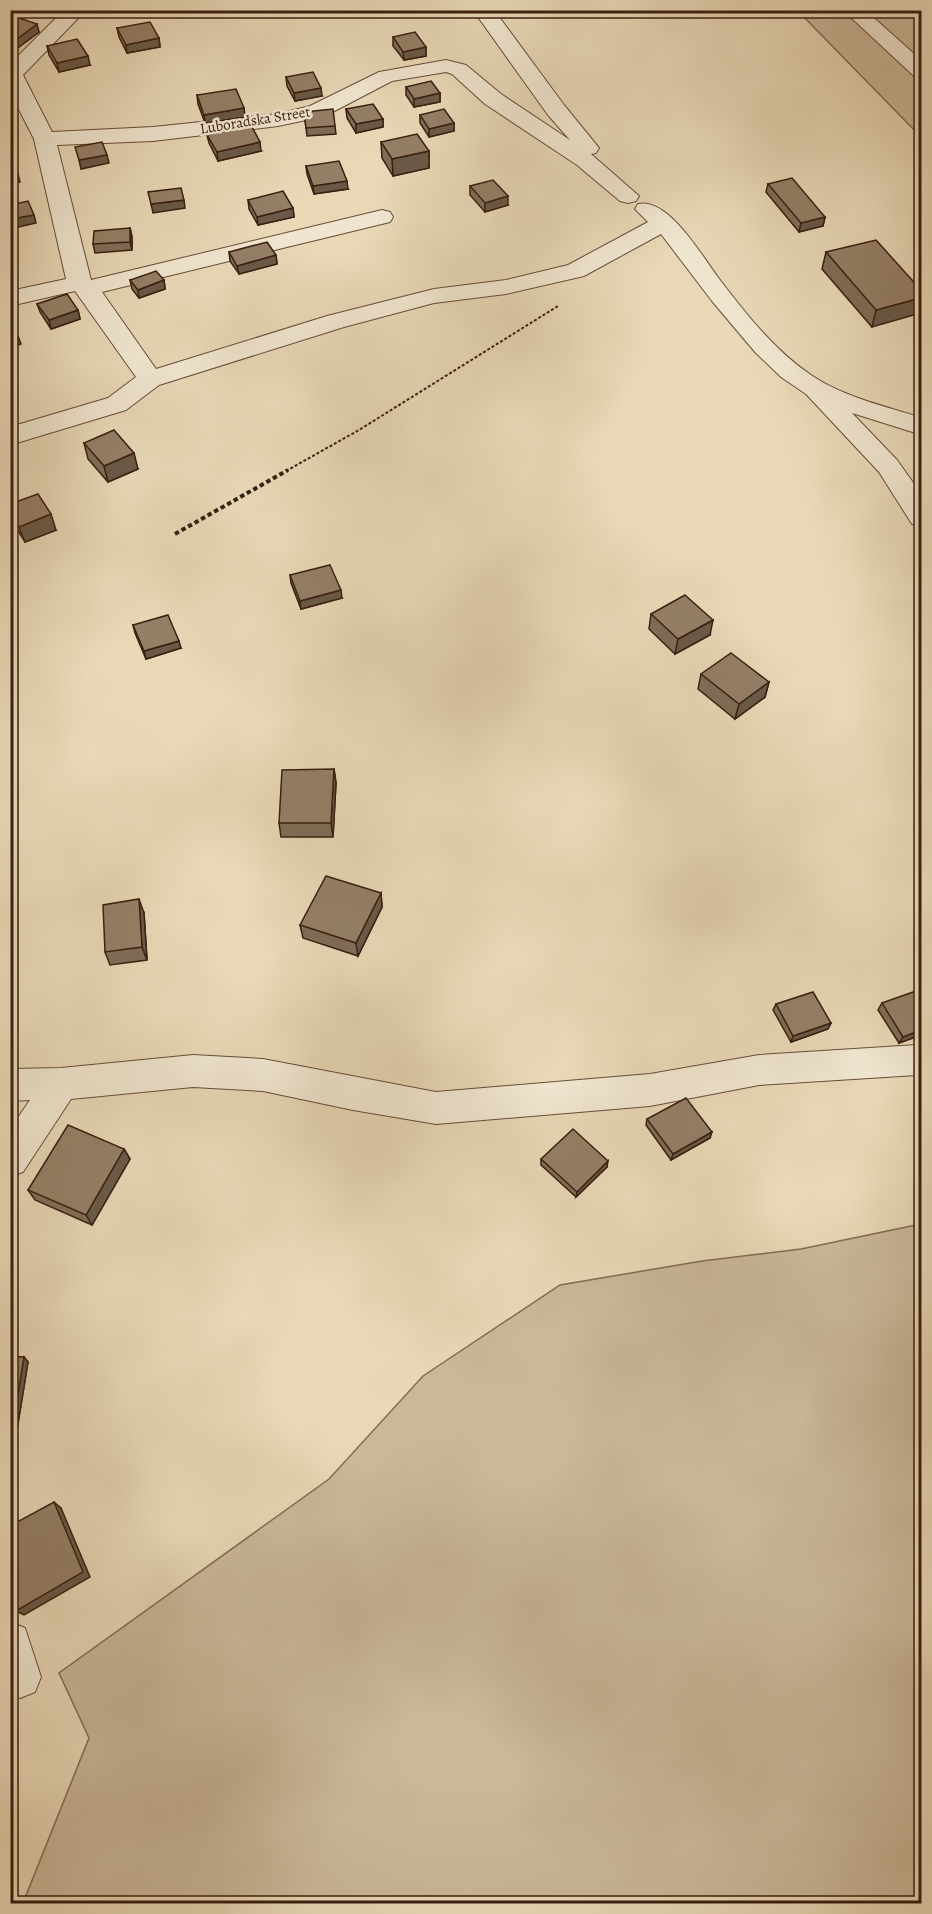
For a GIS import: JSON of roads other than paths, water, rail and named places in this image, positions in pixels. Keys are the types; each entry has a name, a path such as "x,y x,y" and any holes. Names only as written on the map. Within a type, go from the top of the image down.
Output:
{"street":[{"path":"76,10 11,75 45,139 83,285 150,379"},
{"path":"483,10 556,110 628,196 664,222 719,296 759,340 812,388 888,466 921,518"},
{"path":"853,10 921,73"},
{"name":"Luboradska Street","path":"45,139 164,133 278,120 317,111 386,76 446,66 459,69 493,99 585,160 628,196"},
{"path":"10,299 83,285 382,217"},
{"path":"10,436 117,404 150,379 336,321 434,296 506,287 576,271 664,222"},
{"path":"812,388 921,427"},
{"path":"10,1085 61,1084 193,1071 251,1074 436,1108 650,1090 759,1070 917,1060"},
{"path":"10,1160 61,1084"}]}
